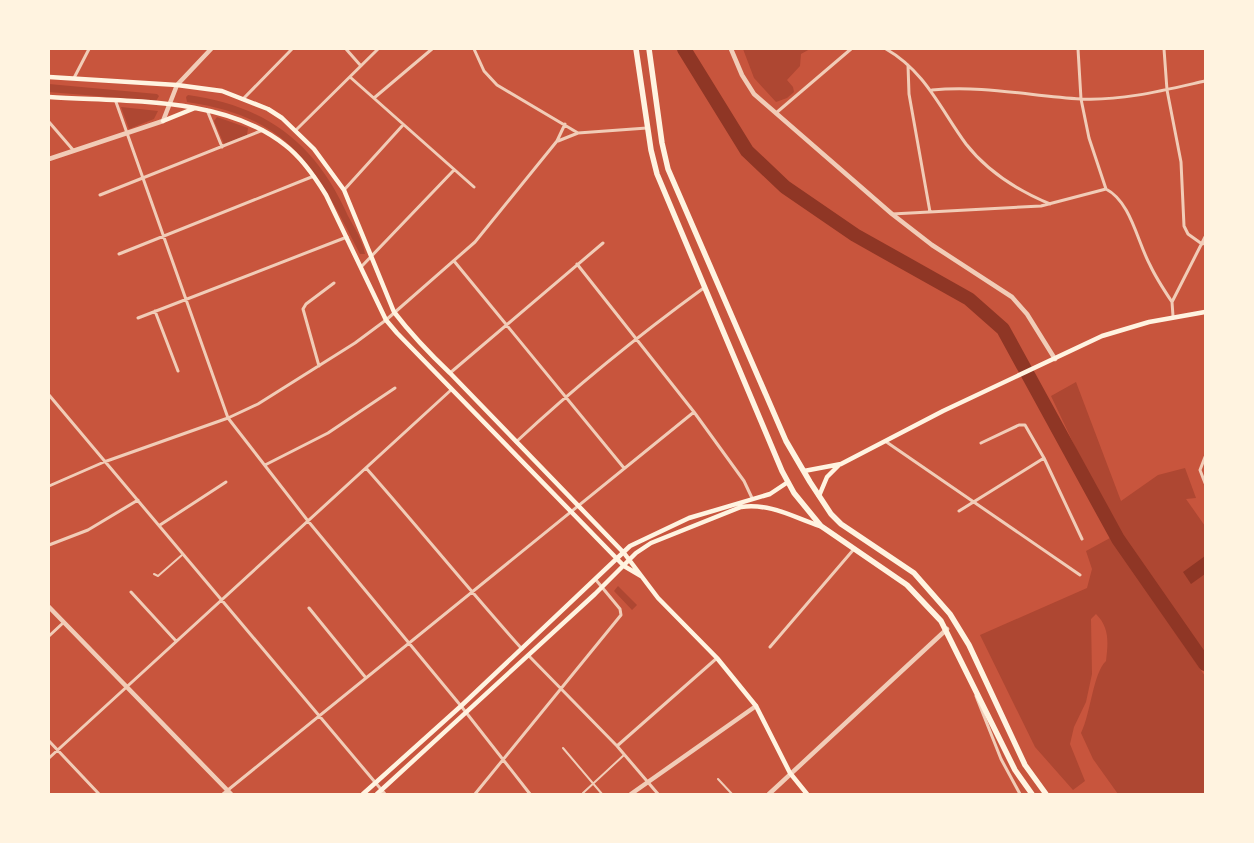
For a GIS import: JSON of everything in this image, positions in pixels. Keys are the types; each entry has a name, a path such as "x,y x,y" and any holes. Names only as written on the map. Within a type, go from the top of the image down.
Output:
{"highway":[{"path":"636,49 648,128 658,174 668,203 706,286 788,482 821,526 907,585 927,604 947,629 1015,770 1032,794"},
{"path":"648,49 662,143 668,169 786,441 818,496 841,524 907,569 935,596 962,632 1025,765 1046,794"},
{"path":"733,353 741,350 748,355"},
{"path":"907,569 919,585 915,588 907,585"}],"main road":[{"path":"49,77 176,85 222,91 268,109 296,130 314,149 344,190 394,312 426,350 624,553 658,598 716,658 756,706 790,773 807,794"},
{"path":"49,97 197,107 236,117 263,130 285,145 314,176 326,195 362,266 386,320 451,390 617,559 640,576"},
{"path":"163,121 197,107"},
{"path":"818,496 827,477 840,464 884,440 1102,336 1173,316 1205,312"},
{"path":"804,471 840,464"},
{"path":"363,794 461,706 624,553 645,538 689,518 770,494 788,482"},
{"path":"377,794 383,792 527,654 651,543 741,507 769,507 821,526"},
{"path":"522,649 527,654"}],"street":[{"path":"74,78 89,49"},
{"path":"49,159 163,121 176,85 211,49"},
{"path":"243,99 292,49"},
{"path":"346,49 361,66"},
{"path":"296,130 378,49"},
{"path":"374,98 432,49"},
{"path":"474,49 484,71 497,85 578,133"},
{"path":"732,49 742,75 754,94 892,214 932,245 1012,297 1027,314 1055,359"},
{"path":"775,114 851,49"},
{"path":"886,49 908,64 932,90 967,145 987,166 1032,196 1050,204"},
{"path":"1078,49 1081,99 1089,138 1106,189"},
{"path":"1164,49 1167,90 1181,162 1184,226 1188,234 1204,243"},
{"path":"908,64 909,94 930,212"},
{"path":"350,77 474,187"},
{"path":"932,90 960,87 1081,99 1105,99 1167,90 1205,81"},
{"path":"116,102 228,418 308,521 466,712 530,794"},
{"path":"206,109 222,147"},
{"path":"49,122 74,150"},
{"path":"49,486 104,462 228,418 258,404 319,366 386,320 475,242 557,141 565,124"},
{"path":"344,190 403,125"},
{"path":"557,141 578,133 648,128"},
{"path":"100,195 263,130"},
{"path":"362,266 373,257 454,170"},
{"path":"119,254 314,176"},
{"path":"892,214 1050,204 1106,189 1115,193 1124,206 1149,264 1172,302 1173,316"},
{"path":"138,318 347,237"},
{"path":"1172,302 1204,243 1205,237"},
{"path":"450,373 603,243"},
{"path":"454,261 508,324 624,468"},
{"path":"577,264 694,412 744,481 752,498"},
{"path":"319,366 303,309 306,304 334,283"},
{"path":"516,442 566,395 636,338 706,286"},
{"path":"156,311 178,371"},
{"path":"265,465 328,432 395,388"},
{"path":"49,758 451,390"},
{"path":"49,395 383,792"},
{"path":"49,403 54,402"},
{"path":"223,794 229,792 319,716 694,412"},
{"path":"981,443 1023,424 1029,430 1044,458 1082,538"},
{"path":"884,440 1080,575"},
{"path":"1205,457 1200,470 1205,483"},
{"path":"959,512 972,501 1044,458"},
{"path":"366,468 522,649"},
{"path":"160,526 226,482"},
{"path":"49,545 88,530 138,500"},
{"path":"770,647 854,548"},
{"path":"475,794 621,616 620,609 596,580"},
{"path":"131,592 176,641"},
{"path":"49,607 229,792"},
{"path":"309,608 366,678"},
{"path":"49,636 64,623"},
{"path":"769,794 947,629"},
{"path":"527,654 560,690 617,746 658,794"},
{"path":"617,746 716,658"},
{"path":"975,688 977,700 1001,759 1020,794"},
{"path":"631,794 756,706"},
{"path":"49,741 99,794"}],"lane":[{"path":"154,574 158,576 182,555"},
{"path":"563,748 602,794"},
{"path":"582,794 624,755"},
{"path":"718,779 732,794"}],"shaded area":[{"path":"743,49 810,49 801,54 800,66 787,80 793,87 794,92 787,98 776,102 754,78"},
{"path":"49,84 157,94 159,96 156,101 49,92"},
{"path":"188,95 216,100 242,108 265,119 286,133 304,149 321,168 335,191 360,239 365,254 360,254 329,196 296,151 276,134 252,120 222,109 187,102 186,97"},
{"path":"121,107 158,111 154,119 129,129"},
{"path":"217,117 248,128 247,135 224,144 214,121"},
{"path":"1076,382 1121,501 1158,475 1185,468 1196,498 1186,499 1205,526 1205,653 1127,543 1088,474 1051,396"},
{"path":"1110,538 1205,676 1205,794 1118,794 1093,759 1081,733 1098,674 1106,661 1106,630 1101,619 1096,614 1091,619 1092,674 1086,702 1074,727 1070,744 1085,781 1073,790 1035,747 980,635 1087,588 1092,569 1086,551"},
{"path":"1205,556 1205,574 1191,584 1183,572"},
{"path":"618,586 637,605 632,610 614,591"}],"waterway":[{"path":"684,49 747,151 785,187 855,235 969,299 1003,329 1118,539 1205,664"}]}
